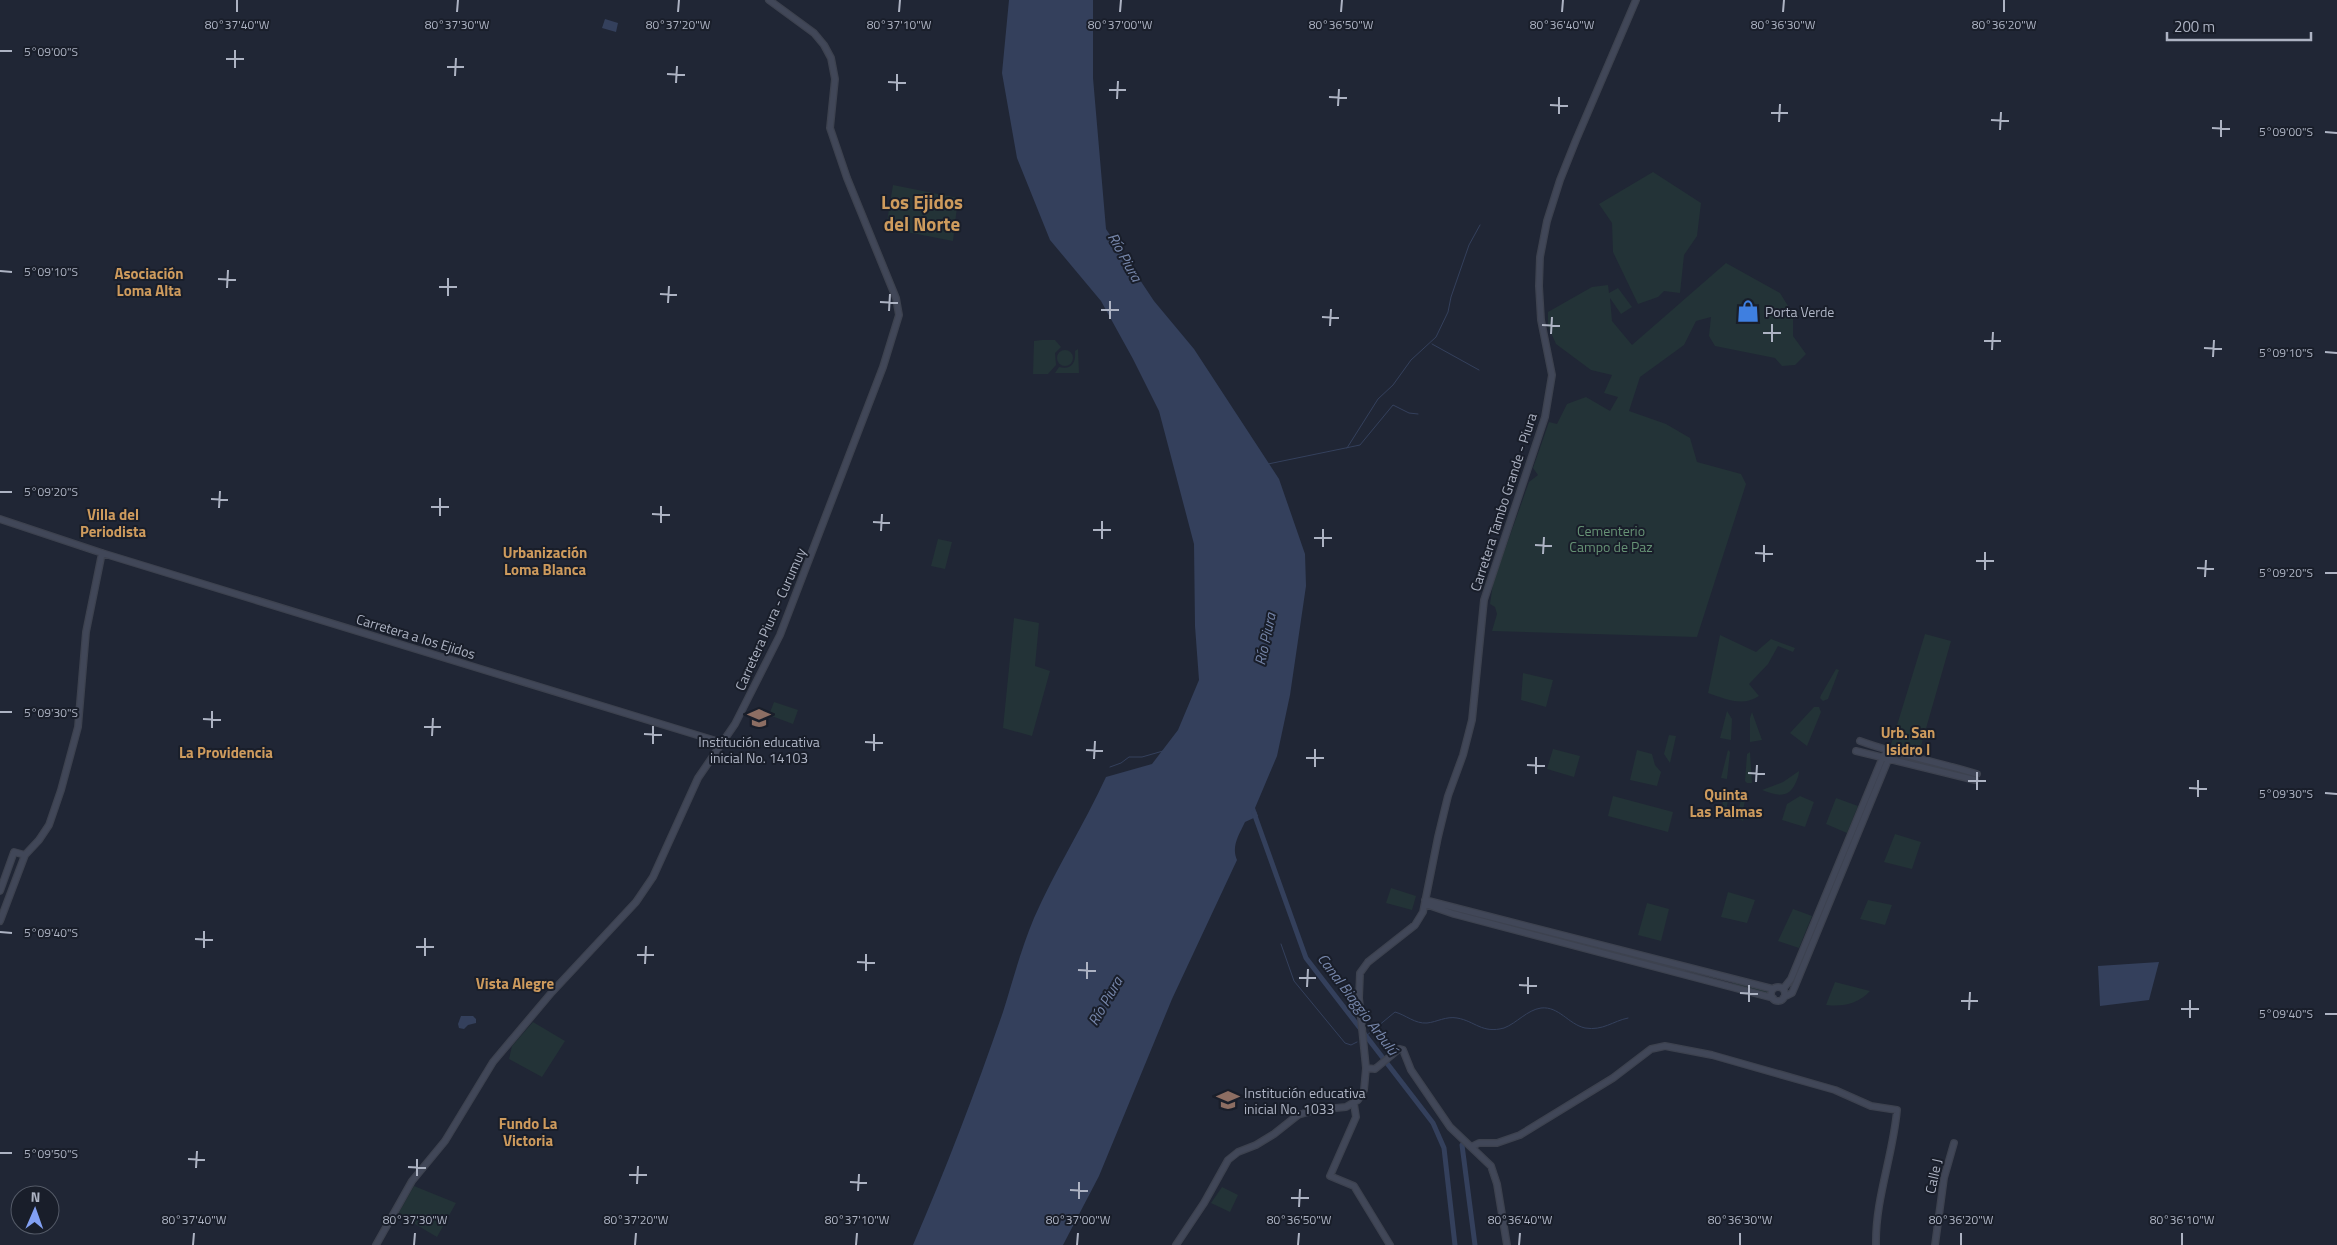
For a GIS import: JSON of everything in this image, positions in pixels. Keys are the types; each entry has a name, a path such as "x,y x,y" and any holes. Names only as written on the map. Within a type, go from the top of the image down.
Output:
{"street":[{"name":"Carretera Piura - Curumuy","path":"376,1245 412,1181 446,1141 493,1062 557,986 636,902 656,869 698,778 723,743 746,705 780,635 883,367 900,310 830,128 835,79 832,58 814,33 769,0"},
{"name":"Carretera Tambo Grande - Piura","path":"1390,1245 1354,1186 1330,1176 1356,1117 1354,1104 1364,1090 1366,1068 1359,981 1364,967 1415,925 1419,920 1425,902 1448,796 1463,755 1472,720 1485,595 1541,432 1549,397 1552,375 1541,320 1539,292 1540,257 1545,230 1560,180 1636,0"},
{"name":"Carretera a los Ejidos","path":"0,519 102,553 723,743"},
{"path":"0,921 24,855 38,840 56,809 76,736 86,632 102,553"},
{"path":"1856,751 1885,759 1976,777 1947,764 1887,751 1860,742"},
{"path":"1425,902 1454,914 1778,1001 1792,993 1887,751"},
{"path":"1784,997 1783,989 1791,979 1885,759"},
{"path":"0,891 14,852 24,855"},
{"path":"1425,902 1773,989 1779,987 1783,989"},
{"path":"1772,998 1773,989"},
{"path":"1473,1148 1479,1143 1497,1143 1520,1135 1591,1093 1634,1064 1651,1049 1672,1046 1712,1055 1835,1090 1871,1106 1897,1110 1895,1137 1880,1195 1876,1245"},
{"path":"1366,1068 1375,1069 1393,1052 1399,1049 1403,1050 1411,1070 1450,1127 1492,1168 1507,1245"},
{"path":"1176,1245 1204,1203 1228,1160 1233,1156 1274,1134 1291,1119 1302,1113 1339,1109 1354,1104"},
{"name":"Calle J","path":"1935,1245 1944,1178 1954,1143"}],"green space":[{"path":"1653,172 1701,203 1697,236 1684,255 1680,293 1664,291 1658,297 1638,304 1613,252 1612,223 1599,204"},
{"path":"893,185 958,198 953,241 886,228"},
{"name":"Cementerio Campo de Paz","path":"1726,263 1780,293 1793,314 1793,336 1806,354 1795,365 1782,366 1775,358 1715,346 1709,336 1711,317 1696,321 1684,345 1640,377 1629,411 1666,424 1690,438 1697,462 1741,474 1746,484 1697,637 1492,631 1497,614 1495,607 1490,604 1493,583 1529,482 1538,475 1533,468 1549,422 1557,424 1567,404 1586,397 1610,411 1618,397 1604,393 1612,375 1591,370 1556,344 1548,326 1548,312 1592,287 1608,285 1609,293 1618,288 1632,307 1621,314 1610,298 1612,321 1632,345"},
{"path":"1055,340 1061,347 1055,353 1056,365 1048,374 1033,374 1034,341"},
{"path":"1078,349 1079,373 1055,373 1059,367 1063,368 1072,365 1075,359 1075,351"},
{"path":"1065,350 1073,358 1065,366 1057,358"},
{"path":"938,539 952,542 945,569 931,566"},
{"path":"1014,618 1039,623 1035,666 1050,671 1032,736 1003,728"},
{"path":"1925,634 1951,641 1919,753 1890,748"},
{"path":"1720,635 1756,652 1771,639 1795,648 1793,652 1778,646 1768,664 1749,684 1759,696 1746,701 1734,701 1708,693"},
{"path":"1836,669 1839,670 1828,699 1823,701 1820,698 1821,695"},
{"path":"1523,673 1553,680 1546,707 1521,700"},
{"path":"774,702 798,710 793,724 769,715"},
{"path":"1814,707 1819,707 1821,712 1807,746 1790,733"},
{"path":"1727,711 1732,719 1731,740 1720,738"},
{"path":"1752,712 1762,740 1750,742 1750,718"},
{"path":"1669,735 1676,736 1670,763 1664,754"},
{"path":"1553,749 1580,756 1574,777 1547,769"},
{"path":"1637,750 1652,754 1655,765 1661,772 1657,786 1630,780"},
{"path":"1728,750 1730,752 1727,779 1721,778"},
{"path":"1750,752 1752,783 1747,783 1745,781 1747,754"},
{"path":"1799,771 1793,787 1786,794 1778,795 1762,790 1783,782"},
{"path":"1726,791 1729,796 1726,810 1722,815 1715,814 1719,804 1722,805"},
{"path":"1742,795 1746,796 1743,821 1737,817"},
{"path":"1613,796 1673,812 1668,832 1608,816"},
{"path":"1800,796 1814,802 1805,827 1782,820 1787,804"},
{"path":"1836,798 1858,806 1847,833 1826,824"},
{"path":"1895,834 1921,842 1912,869 1884,862"},
{"path":"1391,888 1416,896 1412,910 1386,903"},
{"path":"1728,892 1755,900 1747,923 1721,917"},
{"path":"1868,900 1892,905 1885,925 1860,919"},
{"path":"1647,903 1669,909 1661,941 1638,935"},
{"path":"1436,905 1600,947 1589,948 1455,913"},
{"path":"1793,909 1812,916 1799,948 1778,941"},
{"path":"1734,981 1769,990 1770,994 1732,985"},
{"path":"1835,982 1870,991 1850,1004 1826,1005"},
{"path":"533,1022 565,1041 542,1077 509,1059 512,1046"},
{"path":"414,1186 456,1203 437,1237 398,1214"},
{"path":"1222,1187 1238,1195 1230,1212 1211,1203"}],"water":[{"name":"Río Piura","path":"1009,0 1093,0 1093,78 1106,229 1154,301 1194,349 1279,479 1305,554 1306,586 1290,695 1277,756 1255,808 1258,816 1245,822 1238,836 1235,845 1237,860 1172,999 1099,1176 1063,1245 913,1245 982,1071 1029,930 1051,882 1106,777 1152,764 1178,730 1199,680 1195,626 1194,544 1159,411 1101,301 1050,240 1017,158 1002,73"},
{"path":"605,19 618,23 616,32 602,28"},
{"path":"2159,962 2149,1000 2100,1006 2098,966"},
{"path":"461,1016 473,1016 476,1019 476,1023 468,1025 464,1029 459,1028 458,1024"}],"waterway":[{"path":"1347,448 1378,399 1393,385 1411,360 1436,337 1448,312 1451,297 1469,245 1480,225"},
{"path":"1432,344 1479,370"},
{"path":"1268,464 1360,445 1393,405 1409,413 1418,414"},
{"path":"1110,767 1121,763 1129,757 1142,757 1163,751"},
{"name":"Canal Biaggio Arbulú","path":"1254,813 1306,958 1433,1123 1444,1148 1455,1245"},
{"path":"1281,944 1294,981 1345,1043 1351,1045 1357,1042"},
{"path":"1366,1036 1395,1012 1423,1023 1453,1018 1490,1029 1504,1028 1531,1011 1541,1008 1558,1012 1573,1023 1591,1029 1603,1027 1628,1018"},
{"path":"1462,1145 1475,1245"}],"place":[{"name":"Porta Verde","path":"1748,311"},
{"name":"Institución educativa inicial No. 14103","path":"759,718"},
{"name":"Institución educativa inicial No. 1033","path":"1228,1100"}],"district":[{"name":"Los Ejidos del Norte","path":"922,212"},
{"name":"Asociación Loma Alta","path":"149,282"},
{"name":"Villa del Periodista","path":"113,522"},
{"name":"Urbanización Loma Blanca","path":"545,560"},
{"name":"Urb. San Isidro I","path":"1908,740"},
{"name":"La Providencia","path":"226,752"},
{"name":"Quinta Las Palmas","path":"1726,802"},
{"name":"Vista Alegre","path":"515,983"},
{"name":"Fundo La Victoria","path":"528,1132"}]}
